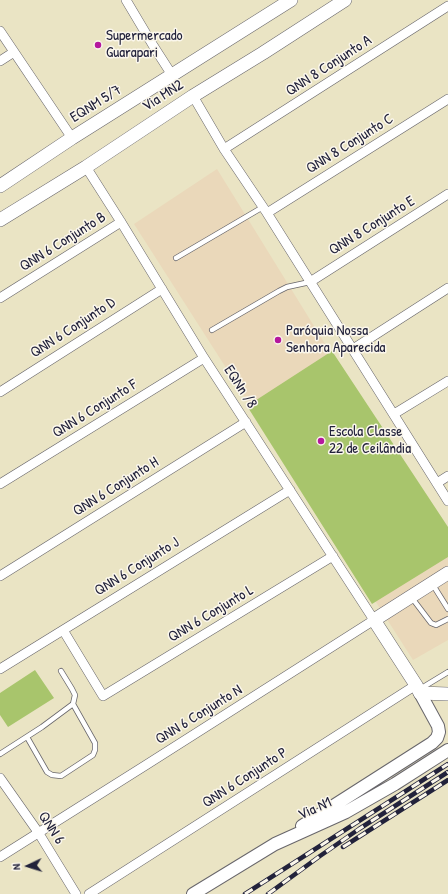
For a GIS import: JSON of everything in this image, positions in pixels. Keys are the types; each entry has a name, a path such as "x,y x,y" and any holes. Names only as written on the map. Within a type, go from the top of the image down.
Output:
{"main road":[{"name":"EQNM 5/7","path":"72,138 291,0"},
{"path":"263,53 292,27 329,0"},
{"name":"Via MN2","path":"0,220 86,167 192,96 263,53 345,0"},
{"path":"0,186 72,138"},
{"path":"448,573 374,620 418,690 448,694"}],"street":[{"path":"126,0 172,75"},
{"name":"QNN 8 Conjunto A","path":"224,149 448,6"},
{"name":"EQNM 5/7","path":"0,31 72,138"},
{"path":"0,61 14,52"},
{"path":"192,96 224,149 265,210 448,501"},
{"name":"QNN 8 Conjunto C","path":"265,210 448,99"},
{"name":"EQNn /8","path":"86,167 204,358 374,620"},
{"name":"QNN 8 Conjunto E","path":"310,282 448,194"},
{"name":"QNN 6 Conjunto B","path":"0,298 121,222"},
{"path":"353,349 448,288"},
{"name":"QNN 6 Conjunto D","path":"0,392 162,289"},
{"name":"QNN 6 Conjunto F","path":"0,484 204,358"},
{"path":"394,414 448,381"},
{"name":"QNN 6 Conjunto H","path":"0,576 246,422"},
{"path":"437,483 448,476"},
{"name":"QNN 6 Conjunto J","path":"0,669 290,490"},
{"name":"QNN 6 Conjunto L","path":"63,630 103,696 333,556"},
{"name":"QNN 6 Conjunto N","path":"0,856 153,761 374,620"},
{"path":"275,844 316,816 432,743 437,738 439,732 438,726 418,690"},
{"name":"QNN 6 Conjunto P","path":"89,894 418,690"},
{"name":"Via N1","path":"193,894 275,844 346,812 395,784 448,750"},
{"name":"QNN 6","path":"0,778 38,832 76,894"}],"lane":[{"path":"176,258 265,210"},
{"path":"212,330 287,287 310,282"},
{"path":"432,583 448,609"},
{"path":"411,597 431,623 436,625 448,619"},
{"path":"0,754 42,727 73,704 75,696 61,671"},
{"path":"418,690 448,672"},
{"path":"27,737 47,772 52,775 60,776 93,755 95,743 73,704"}],"shaded area":[{"path":"217,169 448,543 448,640 413,660 134,224"}],"green space":[{"path":"332,351 448,527 448,557 372,604 247,406"},
{"path":"35,670 54,698 8,727 0,715 0,693"}],"railway":[{"path":"245,894 448,764"},
{"path":"268,894 359,829 448,772"},
{"path":"343,847 448,780"}],"place":[{"name":"Supermercado Guarapari","path":"98,45"},
{"name":"Paróquia Nossa Senhora Aparecida","path":"278,340"},
{"name":"Escola Classe 22 de Ceilândia","path":"321,441"}]}
